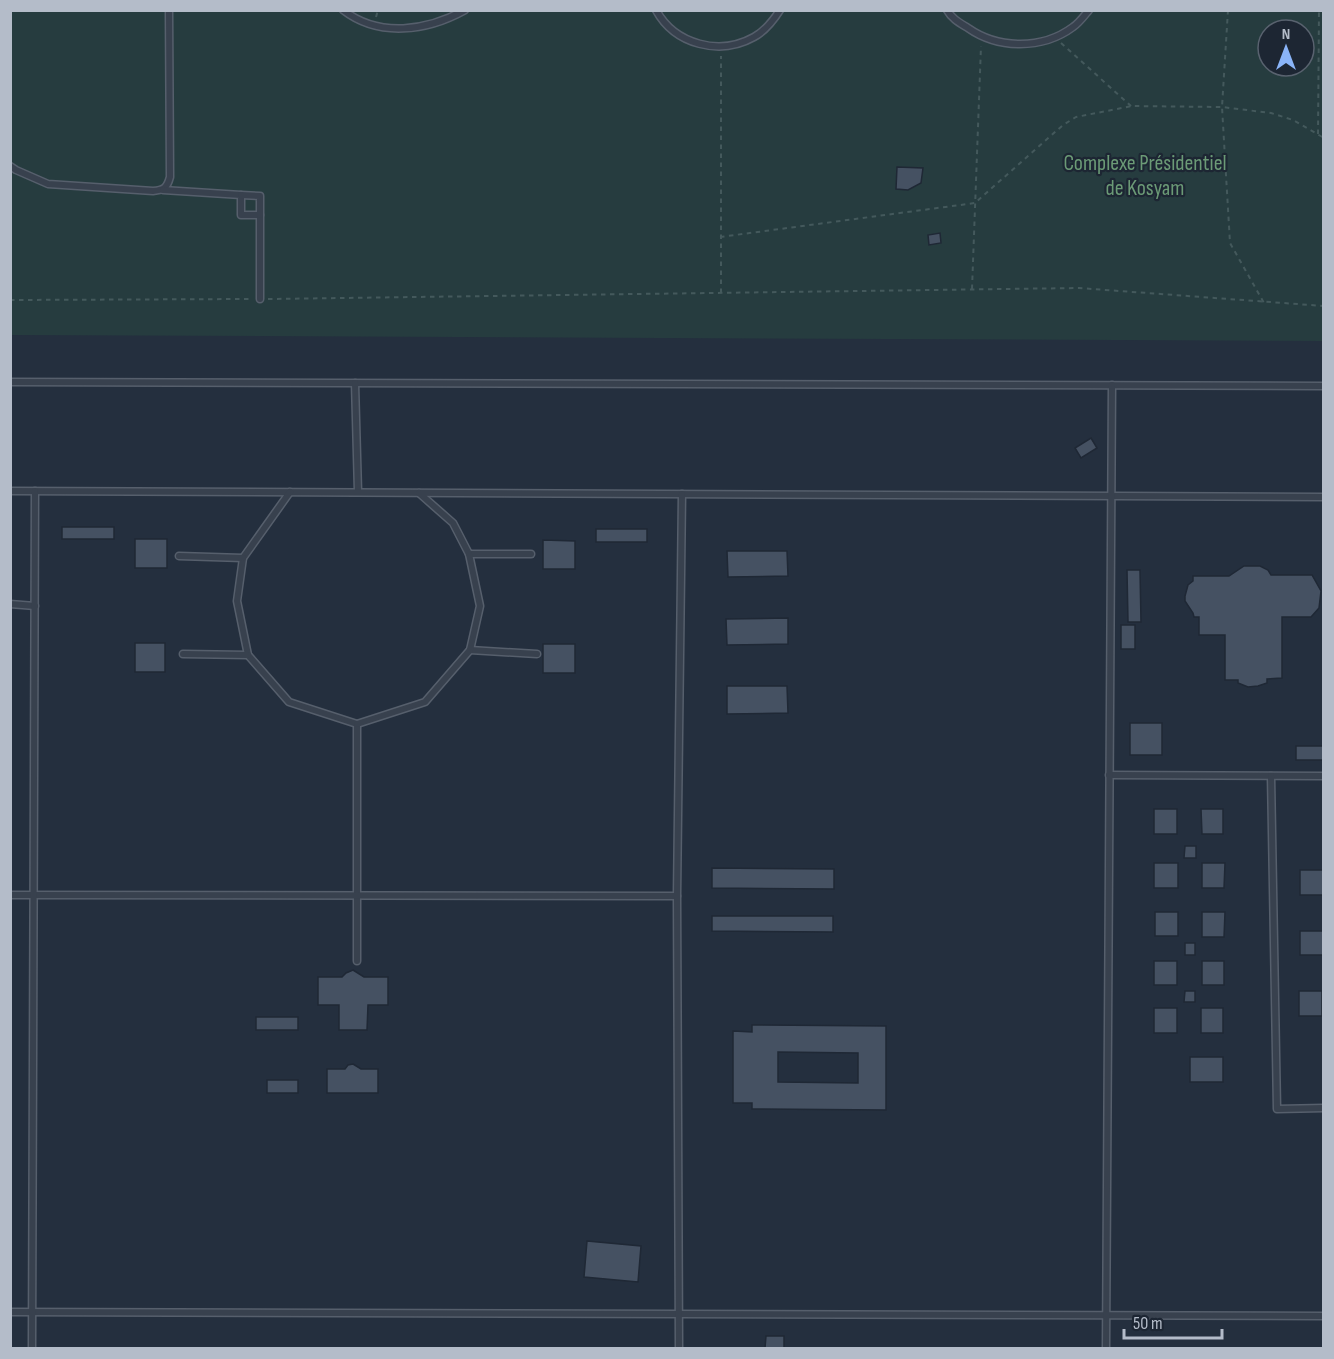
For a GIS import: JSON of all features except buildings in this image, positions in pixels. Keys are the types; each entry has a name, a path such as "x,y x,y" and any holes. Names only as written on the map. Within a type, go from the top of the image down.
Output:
{"lane":[{"path":"162,190 167,186 170,177 169,10"},
{"path":"343,10 363,22 401,29 428,26 465,10"},
{"path":"656,10 671,30 686,39 703,45 721,47 739,44 755,36 769,25 780,10"},
{"path":"947,10 950,16 981,38 1017,45 1055,38 1073,27 1089,10"},
{"path":"10,166 48,184 260,196 260,299"},
{"path":"241,195 241,215 260,215"},
{"path":"10,382 1323,386"},
{"path":"355,383 358,492"},
{"path":"1106,1348 1112,385"},
{"path":"10,491 1323,497"},
{"path":"32,1348 35,491"},
{"path":"290,492 243,558 237,601 248,656 289,702 357,724 425,702 470,650 480,606 469,554 453,523 419,493"},
{"path":"679,1348 677,896 682,494"},
{"path":"469,554 531,554"},
{"path":"179,556 243,558"},
{"path":"10,604 35,606"},
{"path":"470,650 537,654"},
{"path":"183,654 248,656"},
{"path":"357,724 357,961"},
{"path":"1109,775 1323,776"},
{"path":"1271,776 1276,1109 1323,1108"},
{"path":"10,895 677,896"},
{"path":"10,1312 1323,1316"}],"path":[{"path":"1228,10 1222,107 1230,243 1264,303"},
{"path":"1318,134 1319,10"},
{"path":"972,289 981,38"},
{"path":"1055,38 1131,106"},
{"path":"721,47 721,293"},
{"path":"720,237 975,203 1063,125 1076,117 1131,106 1222,107 1271,113 1293,120 1323,138"},
{"path":"10,300 260,299 1079,288 1323,306"}],"green space":[{"name":"Complexe Présidentiel de Kosyam","path":"11,11 1323,11 1323,341 11,335"}]}
